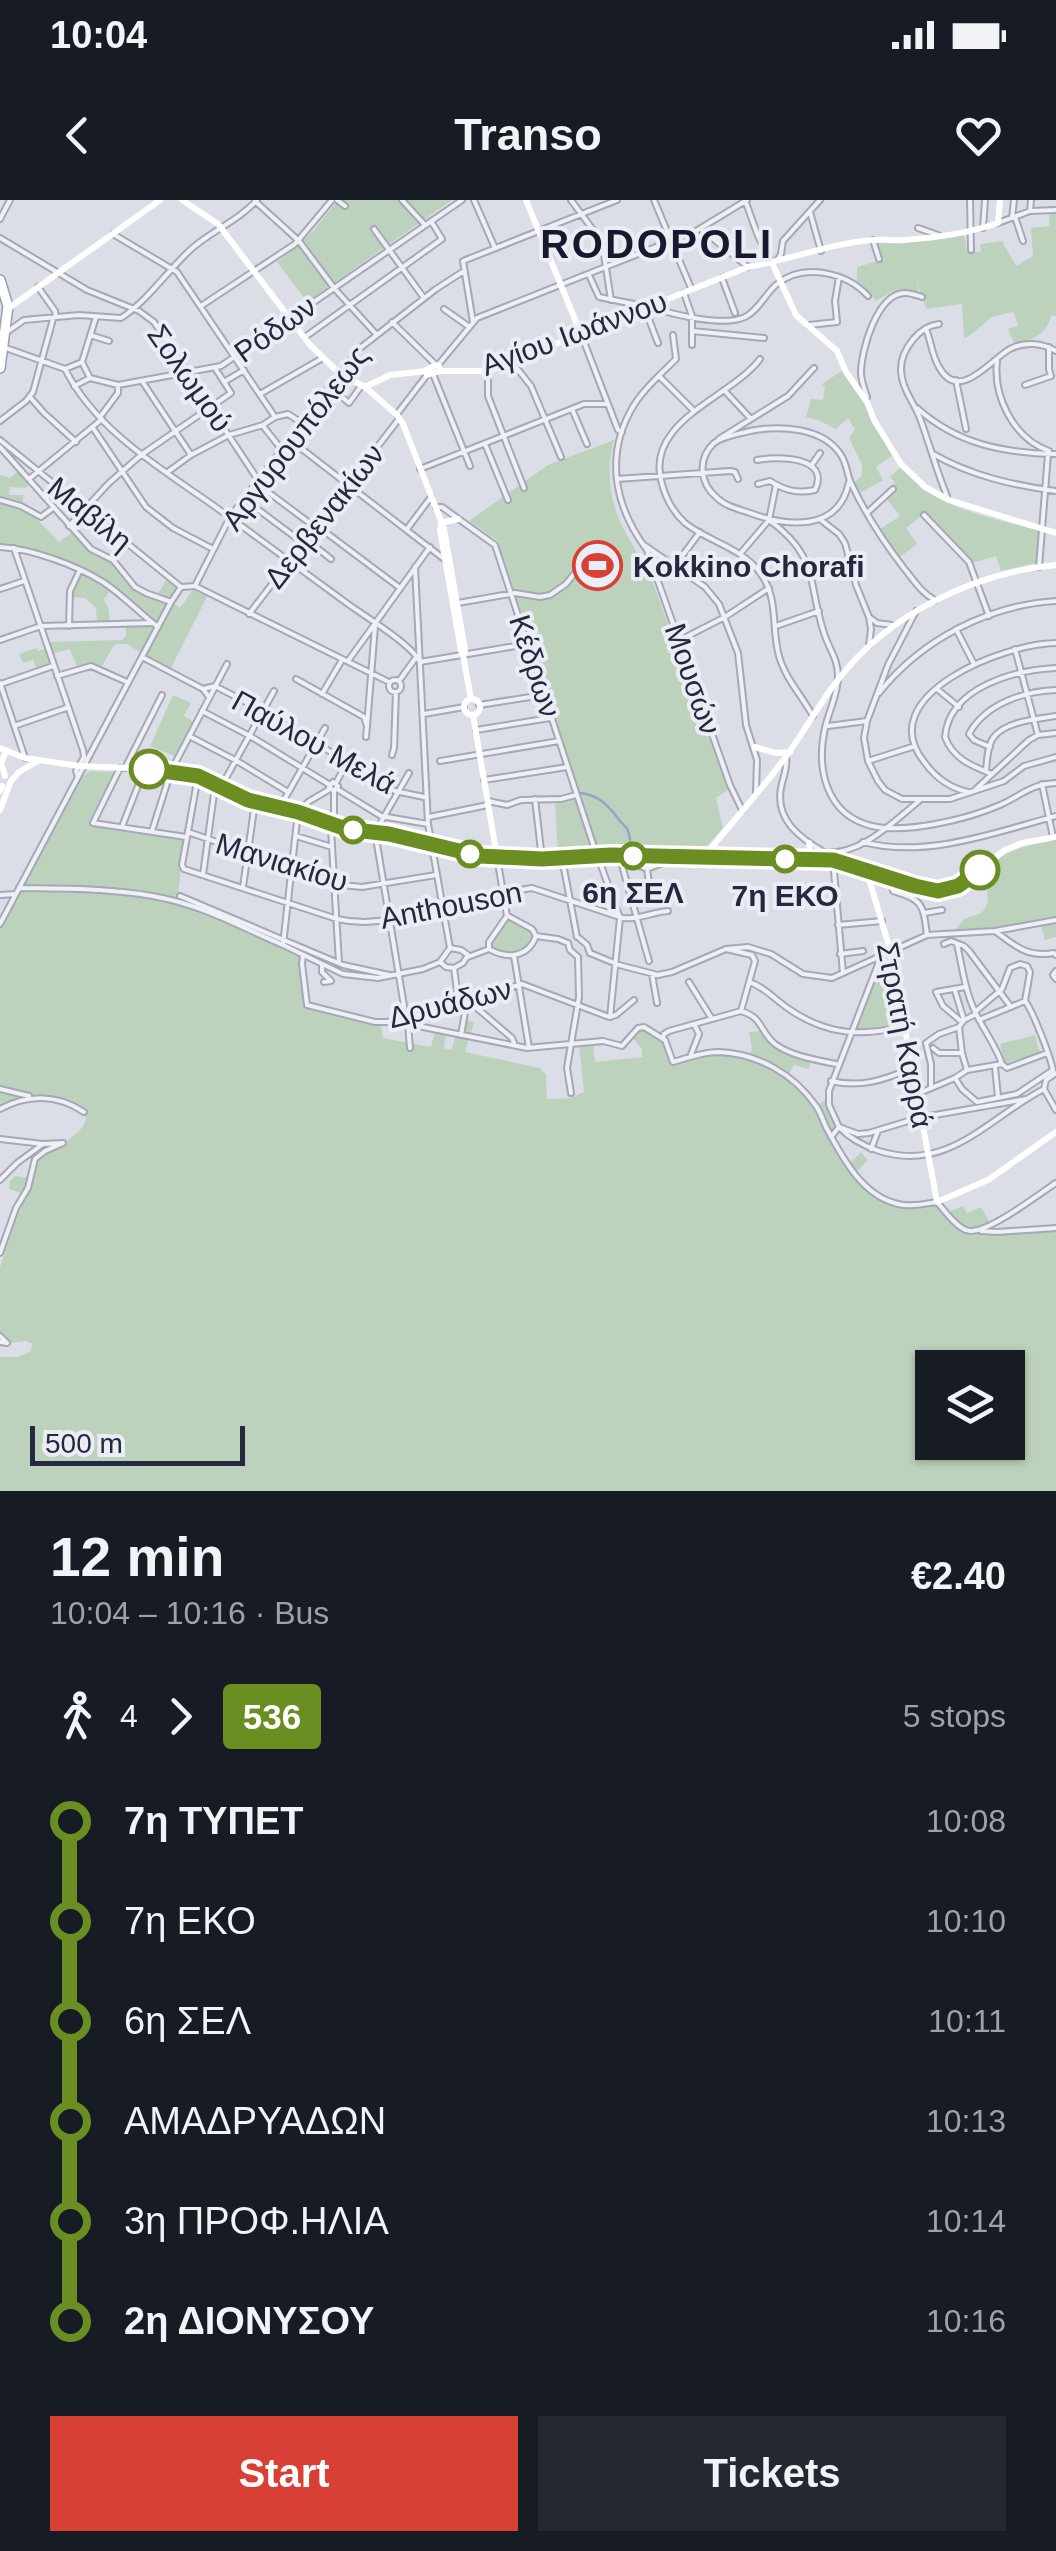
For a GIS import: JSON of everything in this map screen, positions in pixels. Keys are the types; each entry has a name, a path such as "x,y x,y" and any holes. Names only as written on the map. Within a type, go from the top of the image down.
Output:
{"main road":[{"path":"0,280 11,305 0,368"}],"street":[{"path":"0,219 10,200"},
{"path":"11,305 160,200"},
{"path":"182,200 217,222 323,358 398,417 442,523 471,699 479,704 544,695"},
{"path":"201,306 299,241 335,200 345,206"},
{"path":"304,337 442,239 402,200"},
{"name":"Ρόδων","path":"90,378 118,385 215,368 462,200"},
{"path":"474,200 495,248"},
{"path":"528,200 622,432"},
{"path":"571,200 602,242 611,300"},
{"path":"470,324 463,261 617,200"},
{"path":"654,200 688,292 692,345"},
{"path":"774,263 781,254 783,241 820,200"},
{"path":"970,200 970,250"},
{"path":"983,228 986,200"},
{"path":"998,223 1000,200"},
{"path":"1014,200 1014,217 1023,241"},
{"path":"1030,211 1031,200"},
{"path":"5,332 23,320 79,315 117,320 134,308 189,250 256,201 299,241 334,288 376,334"},
{"path":"470,324 672,242 745,201 796,315 837,351 901,464 924,488 949,500 1056,533"},
{"name":"Αγίου Ιωάννου","path":"363,386 390,375 433,370 488,371 748,267 872,240 907,240 969,231 1030,211 1056,210"},
{"path":"810,211 821,250"},
{"path":"918,228 938,235"},
{"path":"374,229 424,298"},
{"path":"701,229 748,267"},
{"path":"112,234 174,269 275,417"},
{"name":"Σολωμού","path":"0,238 87,290 134,308 154,322 264,489 400,588"},
{"path":"872,240 879,258"},
{"name":"Αργυρουπόλεως","path":"195,586 230,517 359,349 464,271"},
{"path":"589,276 598,296 720,321 744,317 780,281 814,272 856,282 868,296"},
{"path":"809,325 837,322 839,277"},
{"path":"722,278 735,313"},
{"path":"0,421 30,397 55,318 55,311 38,288"},
{"path":"866,402 861,370 868,330 880,310 897,295 922,297"},
{"path":"647,308 658,343"},
{"path":"444,309 470,324"},
{"path":"74,386 90,378 82,362 96,317"},
{"path":"392,322 433,370 470,466"},
{"name":"Δερβενακίων","path":"249,614 470,324"},
{"path":"939,324 926,328 907,348 901,364 904,384 949,500"},
{"path":"926,328 938,367 956,380 973,378 1006,351 1022,344 1056,351"},
{"path":"692,331 764,338"},
{"path":"90,335 110,340"},
{"path":"673,335 678,355 634,405 622,432 616,453 622,508 648,550 706,587 719,604 738,653 746,725 758,760 756,794"},
{"path":"2,347 65,369 101,418 141,455 375,623 418,659"},
{"path":"1025,384 1051,376 1049,347"},
{"path":"260,394 323,358"},
{"path":"998,359 997,388 1008,414 1028,438 1048,450 1039,567"},
{"path":"760,360 693,410 668,439 660,456 660,477 666,499 687,524 739,554 754,566 769,588 779,658 814,716"},
{"path":"65,369 82,362"},
{"path":"512,362 532,386 561,457"},
{"path":"70,526 141,455 232,394 215,368"},
{"path":"814,368 788,396 716,442 707,455 702,474 708,489 728,506 789,523 821,520 842,505 849,482"},
{"path":"224,382 244,370"},
{"path":"488,371 488,396 524,488"},
{"path":"659,376 693,410"},
{"path":"956,380 966,429"},
{"path":"142,381 191,455"},
{"path":"29,479 92,428 118,394 118,385"},
{"path":"330,387 349,403 363,386"},
{"path":"724,390 751,419"},
{"path":"30,397 76,442"},
{"path":"420,469 586,404 608,404"},
{"path":"915,407 944,430 970,441 1056,454"},
{"path":"572,409 587,444"},
{"path":"168,473 191,455 229,435 263,425 275,417 288,414 302,422"},
{"path":"263,425 282,450"},
{"path":"92,428 146,508 213,549"},
{"path":"716,442 770,428 794,429 827,441 846,464 849,482 882,538 923,592 936,600"},
{"path":"289,440 448,562"},
{"path":"0,443 90,549 113,560 135,586 171,602"},
{"name":"Μαβίλη","path":"0,443 181,588"},
{"path":"484,444 508,500"},
{"path":"811,466 820,453"},
{"path":"933,454 984,477 1056,491"},
{"path":"757,460 788,458 811,466 818,478 815,490 792,492 770,481 758,484"},
{"path":"617,479 730,471 738,479"},
{"path":"739,554 769,520 776,485"},
{"path":"867,513 893,489"},
{"path":"407,529 431,497"},
{"path":"244,499 331,558"},
{"path":"0,500 41,518 53,508"},
{"name":"Κέδρων","path":"436,507 442,507 495,546 620,918"},
{"path":"924,515 968,560 988,616"},
{"path":"442,523 458,519"},
{"path":"769,520 789,535 807,565 825,638 836,659 837,692 825,726 823,773 832,800 853,819 874,826 907,827 975,813 998,806 1035,785 1056,783"},
{"path":"821,520 845,544 869,618 868,648"},
{"path":"789,523 789,535"},
{"path":"674,567 700,532"},
{"path":"0,547 80,570 112,589 158,627"},
{"path":"0,924 78,777 84,757 14,548"},
{"path":"322,694 430,548"},
{"name":"Μουσών","path":"648,550 742,810"},
{"path":"709,857 712,847 788,754 838,679 894,626 936,600 977,583 1056,565"},
{"path":"180,896 345,974 378,978 440,962 450,948 428,820 416,568"},
{"path":"70,626 70,591 80,570"},
{"path":"455,603 519,592 540,597 566,584 574,574"},
{"path":"0,590 25,581"},
{"path":"82,766 181,588 195,586 390,682"},
{"path":"680,640 769,588"},
{"path":"1056,600 988,616 956,630 908,662 879,694 864,738 868,760 878,781 902,799 919,801 950,800 1004,781 1024,766 1056,758"},
{"path":"776,626 818,611"},
{"path":"879,694 888,665 916,611"},
{"path":"869,618 877,624 894,626"},
{"path":"0,640 41,626 152,623"},
{"path":"366,737 375,623"},
{"path":"956,630 974,664"},
{"path":"972,792 944,783 926,766 915,746 912,730 917,710 937,689 974,664 998,653 1056,642"},
{"path":"399,680 418,659 527,644"},
{"path":"1015,649 1038,735"},
{"name":"Παύλου Μελά","path":"142,657 204,689 209,697"},
{"path":"152,831 171,771 227,664"},
{"path":"25,758 0,684 54,666"},
{"path":"57,676 91,666 128,682"},
{"path":"989,772 959,758 948,744 946,728 959,707 991,682 1021,672 1056,668"},
{"path":"296,679 362,715 367,726"},
{"path":"390,682 399,680"},
{"path":"392,755 396,692 402,687 399,680"},
{"path":"390,682 390,689 396,692"},
{"name":"Παύλου Μελά","path":"204,689 215,686 263,711 398,793 426,796"},
{"path":"937,689 959,707"},
{"path":"990,747 970,738 970,730 1000,704 1026,694 1056,690"},
{"path":"203,875 218,785 236,761 274,691"},
{"path":"145,768 122,826 92,821 162,695"},
{"path":"422,714 464,707 471,699"},
{"path":"474,715 479,704"},
{"path":"14,726 68,707"},
{"path":"464,707 474,715"},
{"path":"202,711 384,817 428,820 488,802 507,804 576,795"},
{"path":"474,715 507,916 488,949"},
{"path":"989,772 992,740 1002,730 1056,716"},
{"path":"476,730 552,718"},
{"path":"825,726 868,721"},
{"path":"280,807 325,728"},
{"path":"972,792 1016,750 1038,735 1056,733"},
{"path":"189,736 288,792"},
{"path":"440,762 559,741"},
{"path":"868,760 915,746"},
{"path":"755,747 788,754"},
{"path":"0,810 3,750 38,761 145,768 198,776 255,802 332,825 497,857 829,857 863,842 919,801"},
{"path":"84,750 92,752"},
{"path":"788,754 780,792 780,809 788,824 829,857 929,890 952,889 1001,852 1054,837 1042,784"},
{"path":"4,784 38,761"},
{"path":"339,963 332,847 333,787 347,762"},
{"path":"484,780 567,767"},
{"path":"409,773 376,833 410,1048"},
{"path":"187,834 198,776"},
{"path":"284,944 298,812 333,787"},
{"path":"534,799 542,859"},
{"path":"242,888 255,802"},
{"path":"863,842 934,845 1056,816"},
{"name":"Μανιακίου","path":"122,826 187,834 335,884 362,887 436,875"},
{"name":"Anthouson","path":"187,834 182,867 338,919 390,920 441,904 536,888 620,918 668,910"},
{"path":"296,836 332,847"},
{"path":"802,859 810,853 809,843"},
{"path":"620,856 648,961"},
{"path":"629,856 647,869 663,864 666,858"},
{"path":"829,857 843,973"},
{"path":"562,858 577,938"},
{"path":"647,869 650,890"},
{"name":"Στρατή Καρρά","path":"866,869 890,950 937,1202"},
{"path":"891,878 893,891 914,896 924,913 927,934"},
{"path":"19,888 170,899 284,944 389,975"},
{"path":"0,895 16,894"},
{"path":"924,913 942,910"},
{"path":"507,916 532,929 536,936"},
{"path":"620,918 610,1017 634,1000"},
{"path":"838,925 882,920"},
{"path":"578,957 590,953 652,974 672,972 726,949 741,947 771,954 810,976 832,978 927,934 995,931 1056,920"},
{"path":"995,931 1035,958 1056,955"},
{"path":"536,936 568,943"},
{"path":"440,962 454,968 488,949 514,956 533,944 536,936"},
{"path":"568,943 577,938"},
{"path":"577,938 586,943 590,953"},
{"path":"944,944 951,941 969,950 1012,1007"},
{"path":"568,943 578,957 579,997 567,1068 570,1093"},
{"path":"958,944 965,987 1002,1064 1010,1067 1047,1052"},
{"path":"450,948 463,951 468,957"},
{"path":"726,949 754,958 741,1011"},
{"path":"840,954 863,951"},
{"name":"Δρυάδων","path":"304,956 307,1005 376,1022 407,1022 519,984 610,1017"},
{"path":"323,956 321,971 331,980 324,982"},
{"path":"514,956 529,1048"},
{"path":"878,956 828,1097 840,1126 852,1139 896,1155 928,1154 962,1143 1044,1089"},
{"path":"955,1078 976,1102 1026,1090 1054,1067 1033,1013 1024,1001 1030,974 1025,965 1010,968 999,991 977,1015"},
{"path":"454,968 456,990 512,1038 514,1044"},
{"path":"1056,971 1056,979"},
{"path":"652,974 657,1003"},
{"path":"689,982 712,1019"},
{"path":"749,982 814,1023 850,1033 876,1033 904,1026"},
{"path":"962,1023 943,1006 936,992 965,987"},
{"path":"954,990 967,1070"},
{"path":"461,1035 468,1000"},
{"path":"931,1088 926,1044 977,1015 1024,1001"},
{"path":"663,1039 666,1032 741,1011 756,1018 768,1037 782,1049 837,1064"},
{"path":"407,1022 529,1048 603,1041 622,1046 641,1026 663,1039 674,1062 720,1052 749,1055 768,1064 804,1092 817,1107 851,1170 876,1194 904,1205 937,1202 988,1180 1056,1132"},
{"path":"690,1058 700,1034 695,1024"},
{"path":"933,1048 941,1054 962,1053"},
{"path":"917,1094 967,1070 1002,1064"},
{"path":"995,1067 998,1098"},
{"path":"831,1082 871,1083 912,1068"},
{"path":"1056,1073 1044,1082 1056,1110"},
{"path":"0,1089 70,1104 84,1112"},
{"path":"0,1109 30,1097"},
{"path":"840,1126 858,1134 878,1132 921,1118 1026,1099"},
{"path":"832,1137 840,1126"},
{"path":"871,1148 878,1132"},
{"path":"0,1139 63,1143 35,1159 28,1188 16,1208 0,1253"},
{"path":"0,1180 43,1144"},
{"path":"937,1202 963,1229 972,1232 998,1221 1056,1183"},
{"path":"978,1230 1056,1228"}],"green space":[{"path":"338,200 452,200 307,302 277,262 313,231"},
{"path":"1050,212 1056,213 1056,316 1051,316 1038,335 1021,343 1015,345 1008,329 1018,326 1012,312 992,317 964,338 962,304 926,309 915,276 919,291 893,291 876,301 857,281 857,267 885,259 876,243 964,233 967,252 981,252 980,244 1002,241 1016,266 1033,256 1031,228 1049,226"},
{"path":"843,370 893,455 876,467 883,480 860,493 854,483 862,475 862,465 849,438 855,429 848,418 836,429 806,417 811,399 823,400 822,384"},
{"path":"614,440 610,475 615,507 647,566 728,790 716,798 723,828 700,854 558,854 555,803 581,795 498,541 469,521 548,465"},
{"path":"902,466 914,481 946,502 1039,531 1036,563 1001,571 996,556 972,563 925,513 906,528 917,544 899,558 880,529 900,516 886,498 895,489 890,477"},
{"path":"18,471 30,484 25,488 10,487 9,495 23,495 23,505 59,542 73,532 89,550 114,563 133,587 155,598 167,579 183,591 175,604 180,608 194,588 208,595 170,670 126,644 115,644 102,666 88,663 77,667 70,649 48,655 50,665 37,670 33,660 23,663 19,654 48,648 47,642 122,640 126,626 142,625 144,612 113,587 104,599 110,623 97,623 96,608 85,598 72,597 72,586 82,569 0,546 0,475 10,478"},
{"path":"173,695 191,703 184,716 194,722 177,757 150,746"},
{"path":"90,771 114,772 90,819 92,825 185,839 177,899 143,892 23,886 79,779"},
{"path":"1056,840 1056,937 1045,940 1040,922 954,932 964,919 982,913 988,902 987,885 980,879 986,869 1023,847"},
{"path":"21,889 159,898 224,919 299,955 306,1006 381,1024 383,1038 431,1047 435,1031 446,1034 444,1048 452,1050 455,1035 461,1036 465,1020 474,1022 465,1052 540,1068 546,1075 547,1099 571,1098 584,1092 579,1045 593,1044 595,1062 642,1057 642,1049 631,1036 641,1028 663,1041 674,1063 715,1053 750,1057 749,1032 763,1031 778,1047 811,1060 809,1069 794,1065 786,1080 798,1087 814,1107 826,1100 837,1127 829,1137 849,1164 861,1152 868,1160 855,1174 874,1191 902,1205 938,1204 946,1213 963,1206 967,1213 981,1207 994,1230 1056,1230 1056,1491 0,1491 0,1357 18,1357 31,1351 32,1344 10,1343 0,1335 0,1267 27,1195 9,1189 10,1181 15,1176 29,1178 41,1158 62,1148 82,1128 86,1110 65,1100 43,1096 21,1098 0,1106 0,929"},
{"path":"508,919 532,933 530,943 514,954 497,951 491,945"},
{"path":"873,981 895,982 903,1024 884,1030 853,1031"},
{"path":"1035,1035 1040,1053 1005,1063 1000,1044"}],"waterway":[{"path":"580,793 603,802 626,827 630,852"}],"bus line":[{"name":"536","path":"149,769 208,779 248,800 346,829 389,834 480,856 833,860 938,891 958,886 980,870"}],"place":[{"name":"Kokkino Chorafi","path":"598,566"},
{"name":"6η ΣΕΛ","path":"633,856"},
{"name":"7η ΕΚΟ","path":"785,859"}],"district":[{"name":"RODOPOLI","path":"657,244"}]}
